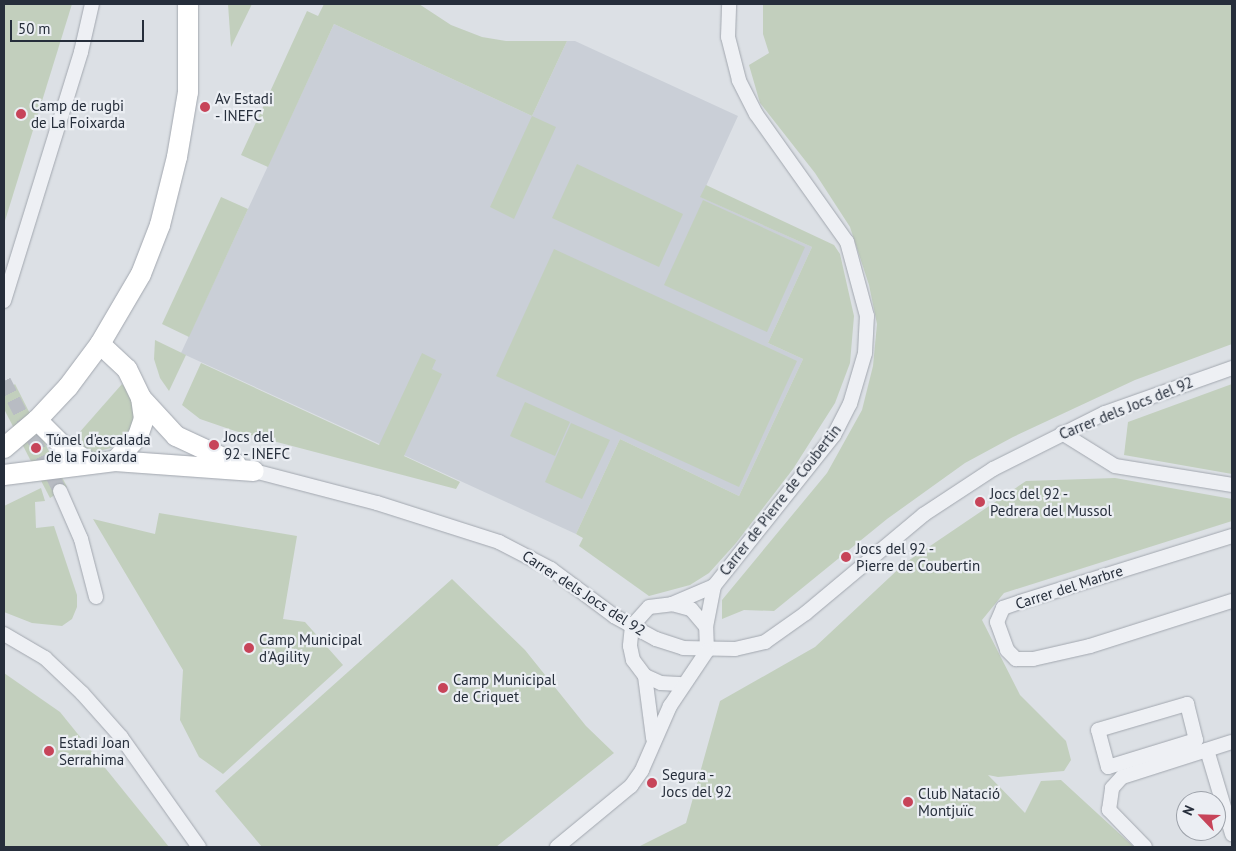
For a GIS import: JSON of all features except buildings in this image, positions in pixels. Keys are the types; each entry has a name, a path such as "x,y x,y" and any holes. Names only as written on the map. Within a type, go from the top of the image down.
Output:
{"street":[{"path":"4,301 81,52 92,4"},
{"path":"4,448 37,420 68,387 100,344 141,274 160,225 172,182 188,92 188,4"},
{"name":"Carrer de Pierre de Coubertin","path":"707,651 706,626 714,586 834,435 850,404 865,353 867,316 859,276 847,242 756,114 739,80 728,37 729,4"},
{"path":"100,344 127,369 141,398 176,436 254,472"},
{"name":"Carrer dels Jocs del 92","path":"254,472 386,505 500,542 551,569 632,626 683,648 707,651 735,649 765,642 806,613 923,515 993,469 1105,413 1232,368"},
{"path":"115,461 138,436 144,419 141,398"},
{"path":"37,420 61,444 90,463"},
{"path":"1062,433 1114,466 1232,485"},
{"path":"4,475 115,461 254,472"},
{"path":"60,491 81,539 96,597"},
{"name":"Carrer del Marbre","path":"1232,536 1003,608 997,622 1012,655 1016,659 1033,659 1090,646 1232,601"},
{"name":"Carrer de Pierre de Coubertin","path":"632,626 649,607 672,604 714,586"},
{"path":"672,604 691,609 706,626"},
{"path":"632,626 630,646 634,660 645,676 653,738"},
{"path":"4,634 45,658 82,693 121,737 199,847"},
{"path":"557,847 632,786 642,770 653,738 682,684 695,671 707,651"},
{"path":"645,676 661,683 682,684"},
{"path":"1187,704 1196,740 1108,767 1098,730 1187,704"},
{"path":"1145,847 1109,810 1112,788 1122,777 1232,742"},
{"path":"1206,750 1232,834"}],"shaded area":[{"path":"334,24 532,116 567,41 575,41 738,116 701,197 812,247 768,343 803,359 739,496 620,439 576,534 181,353"}],"green space":[{"name":"Camp de rugbi de La Foixarda","path":"4,4 72,4 4,224"},
{"path":"228,4 252,4 231,47"},
{"path":"324,4 419,4 451,25 482,37 506,41 567,41 532,116 334,24 268,167 241,155 307,11 318,16"},
{"path":"763,4 1232,4 1232,344 1135,380 1013,437 965,463 887,519 774,611 744,610 722,619 722,600 827,473 862,410 873,366 877,324 869,285 850,227 815,173 760,103 749,65 769,53 763,34"},
{"path":"532,116 556,127 514,219 490,207"},
{"path":"577,164 683,214 659,267 552,218"},
{"path":"706,185 834,245 840,254 854,316 850,363 835,403 793,469 736,543 709,573 690,585 649,596 579,546 583,538 576,534 620,439 739,496 803,359 768,343 812,247 700,197"},
{"path":"221,197 248,209 189,337 162,324"},
{"path":"703,200 805,247 767,332 664,285"},
{"path":"554,249 797,361 739,487 496,376"},
{"path":"155,340 186,355 169,391 160,378 154,359"},
{"path":"422,353 436,360 432,369 442,374 404,456 460,482 456,489 235,431 200,419 182,405 201,363 379,445"},
{"name":"Túnel d'escalada de la Foixarda","path":"15,384 67,487 50,498 4,409 4,394"},
{"path":"122,384 132,396 135,408 134,423 124,438 111,448 95,452 81,450 71,442"},
{"path":"1232,384 1232,474 1124,455 1128,422"},
{"path":"525,402 570,422 555,456 510,436"},
{"path":"571,423 610,440 582,499 545,482"},
{"path":"1115,478 1232,499 1232,521 1004,593 982,620 1020,695 1066,741 1071,760 1064,771 998,777 988,775 1025,813 1041,781 1061,780 1134,847 638,847 686,823 720,701 815,647 905,563 1026,481"},
{"path":"41,488 45,501 35,502 36,528 54,526 77,595 77,607 72,619 62,626 32,623 4,612 4,506"},
{"name":"Camp Municipal d'Agility","path":"159,513 297,536 283,619 305,622 343,665 223,774 199,757 180,720 183,670 93,519 155,534"},
{"name":"Camp Municipal de Criquet","path":"452,579 525,650 586,726 614,753 496,847 262,847 215,791"},
{"name":"Estadi Joan Serrahima","path":"4,673 60,712 169,847 4,847"}],"tunnel":[{"path":"4,381 60,491"}],"place":[{"name":"Av Estadi - INEFC","path":"205,107"},
{"name":"Camp de rugbi de La Foixarda","path":"21,114"},
{"name":"Jocs del 92 - INEFC","path":"214,445"},
{"name":"Túnel d'escalada de la Foixarda","path":"36,448"},
{"name":"Jocs del 92 - Pedrera del Mussol","path":"980,502"},
{"name":"Jocs del 92 - Pierre de Coubertin","path":"846,557"},
{"name":"Camp Municipal d'Agility","path":"249,648"},
{"name":"Camp Municipal de Criquet","path":"443,688"},
{"name":"Estadi Joan Serrahima","path":"49,751"},
{"name":"Segura - Jocs del 92","path":"652,783"},
{"name":"Club Natació Montjuïc","path":"908,802"}]}
